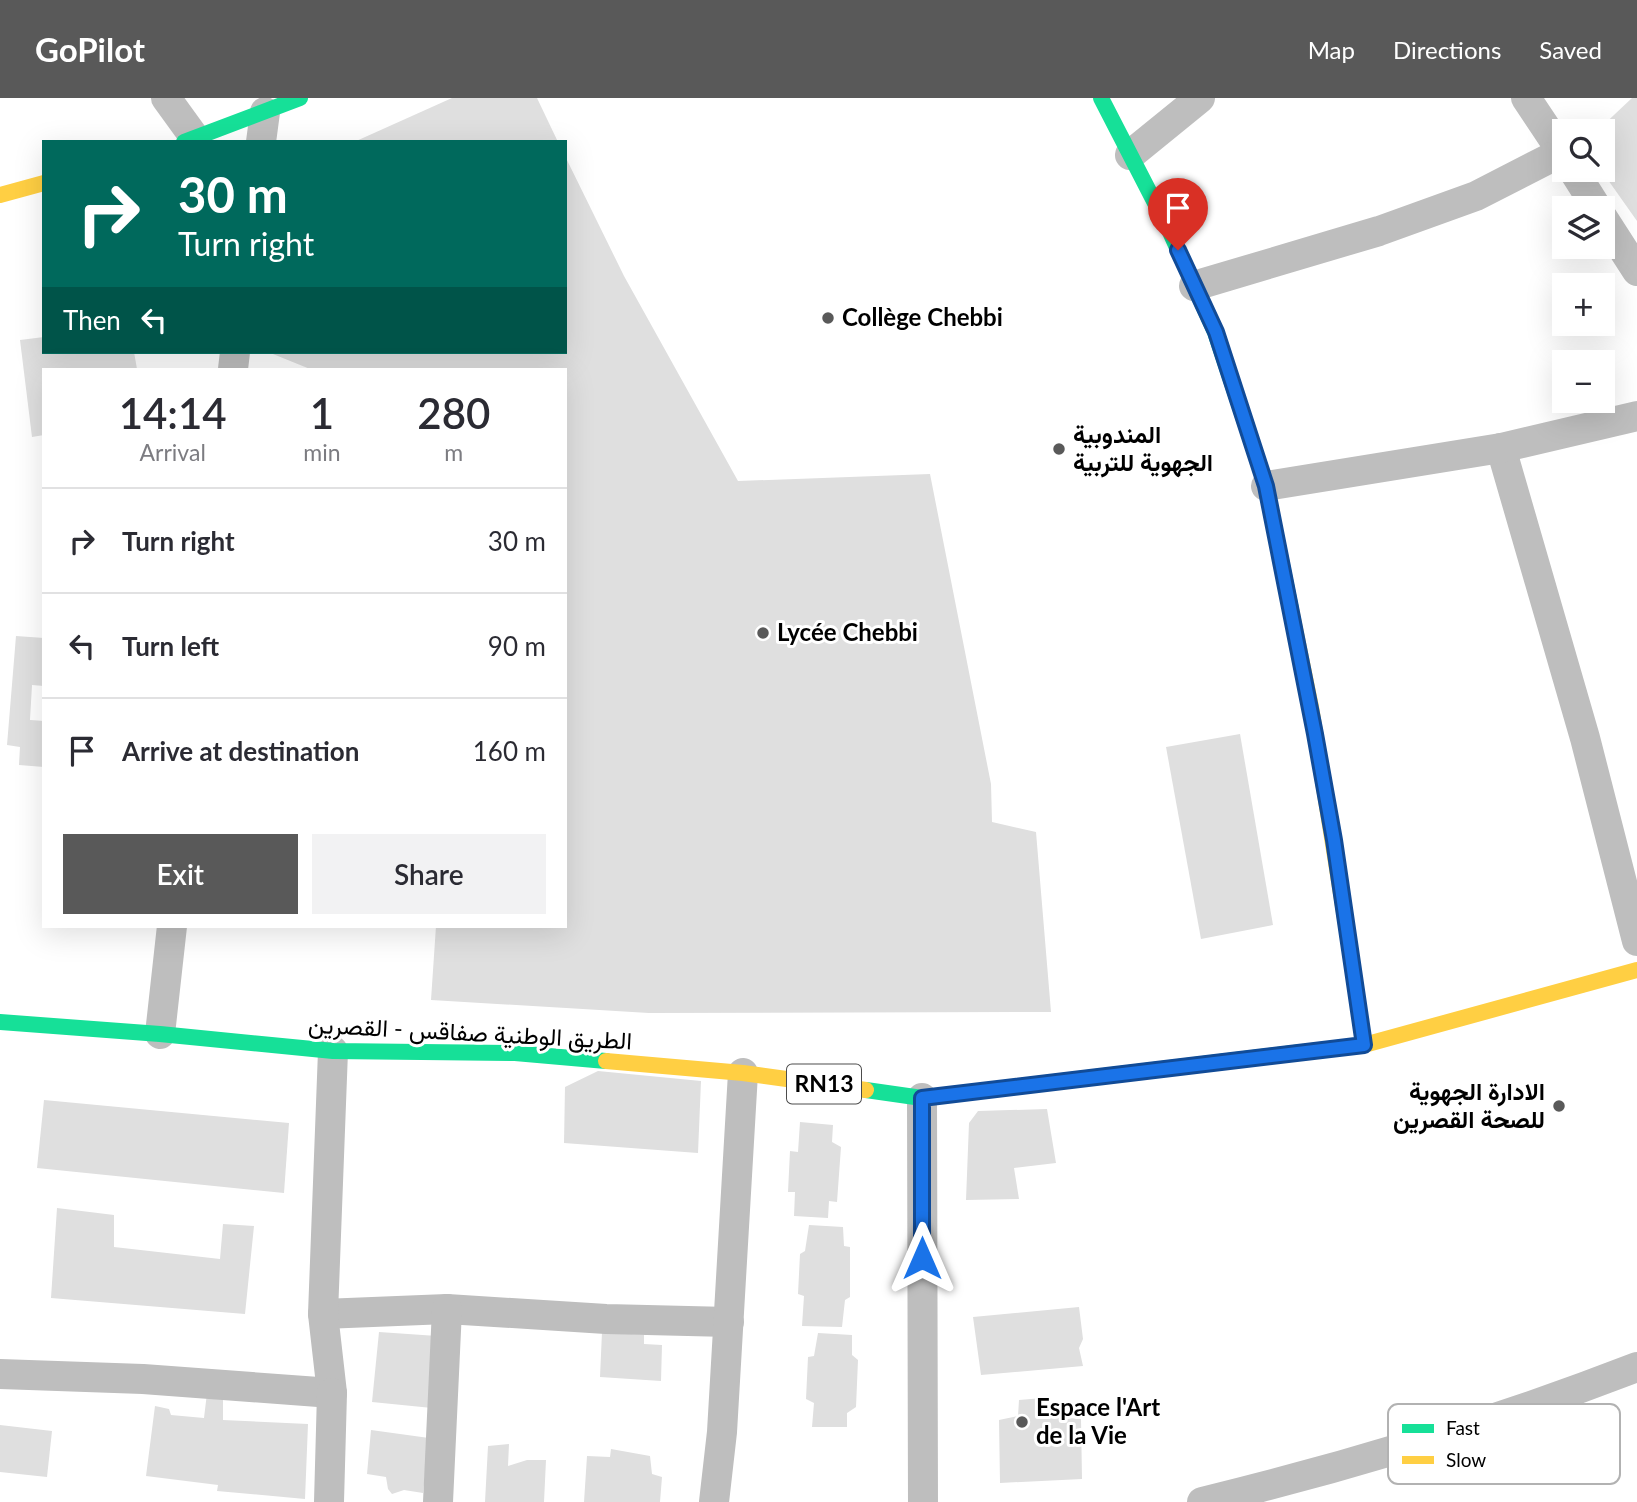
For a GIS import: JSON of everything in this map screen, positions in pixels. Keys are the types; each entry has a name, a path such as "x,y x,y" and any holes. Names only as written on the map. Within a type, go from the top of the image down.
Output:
{"main road":[{"path":"190,140 300,98"},
{"path":"1101,98 1170,232 1216,332 1266,486 1334,840 1364,1045"},
{"path":"0,195 42,184"},
{"name":"الطريق الوطنية صفاقس - القصرين","path":"0,1022 333,1051 515,1053 743,1073 922,1098 1364,1045 1637,970"}],"street":[{"path":"166,98 190,140"},
{"path":"1130,155 1200,98"},
{"path":"1526,98 1552,137"},
{"path":"261,140 265,112"},
{"path":"1194,286 1379,231 1552,165"},
{"path":"1615,237 1637,271"},
{"path":"1266,486 1501,448 1637,416"},
{"path":"1501,448 1586,738 1637,941"},
{"path":"160,1034 172,928"},
{"path":"330,1502 332,1393 323,1314 333,1051"},
{"path":"714,1502 722,1432 743,1073"},
{"path":"922,1098 923,1502"},
{"path":"323,1314 447,1309 606,1319 729,1322"},
{"path":"438,1502 447,1309"},
{"path":"1536,1404 1637,1367"},
{"path":"0,1374 143,1379 332,1393"},
{"path":"1202,1502 1298,1479 1388,1452"}],"building":[{"path":"452,98 537,98 557,140 358,140"},
{"path":"1632,98 1637,98 1637,221 1609,182 1615,182 1615,119 1610,119"},
{"name":"Lycée Chebbi","path":"567,160 624,276 738,481 930,474 991,784 992,822 1036,832 1051,1012 649,1013 431,1000 436,928 567,928 567,368 308,368 273,354 567,354"},
{"path":"42,337 42,354 134,354 137,368 42,368 42,435 32,437 20,340"},
{"path":"16,636 42,638 42,686 32,685 30,720 42,721 42,767 19,765 20,747 7,745"},
{"path":"1240,734 1273,925 1201,939 1166,747"},
{"path":"598,1071 701,1081 698,1153 564,1143 565,1087"},
{"path":"44,1100 289,1123 284,1193 37,1168"},
{"path":"1047,1109 1056,1163 1014,1168 1019,1199 966,1200 969,1123 978,1111"},
{"path":"800,1122 833,1125 832,1142 841,1147 837,1202 829,1201 828,1218 794,1216 795,1192 788,1192 790,1151 798,1152"},
{"path":"57,1208 114,1215 114,1247 220,1259 223,1224 254,1226 245,1314 51,1298"},
{"path":"809,1225 843,1227 844,1246 850,1247 850,1297 845,1300 842,1327 802,1326 804,1296 798,1294 800,1254 805,1251"},
{"path":"1079,1307 1083,1339 1079,1348 1083,1366 981,1375 973,1317"},
{"path":"379,1332 437,1336 432,1408 372,1402"},
{"path":"602,1332 644,1335 644,1344 662,1345 661,1381 600,1377"},
{"path":"818,1333 852,1335 852,1355 858,1360 856,1407 847,1413 847,1427 812,1427 814,1403 806,1399 808,1357 814,1356"},
{"path":"207,1393 223,1394 223,1420 308,1424 305,1499 217,1491 218,1485 146,1476 155,1406 169,1409 171,1415 204,1418"},
{"path":"1043,1398 1045,1416 1081,1419 1082,1479 1000,1483 999,1420 1018,1416 1019,1400"},
{"path":"0,1425 52,1431 47,1477 0,1472"},
{"path":"371,1430 429,1438 423,1493 404,1490 392,1494 388,1489 386,1477 367,1474"},
{"path":"509,1444 508,1466 527,1460 546,1460 544,1502 485,1502 488,1446"},
{"path":"611,1449 650,1456 652,1474 662,1477 660,1502 584,1502 587,1456 610,1457"}],"traffic: fast":[{"path":"189,140 300,98"},
{"path":"1101,98 1170,232 1215,332 1266,486 1291,609"},
{"path":"1347,931 1364,1045"},
{"path":"0,1022 333,1051 515,1053 606,1061"},
{"path":"866,1090 922,1098 1302,1052"}],"traffic: slow":[{"path":"0,195 42,184"},
{"path":"1291,609 1311,707 1347,931"},
{"path":"1302,1052 1364,1045 1637,970"},
{"path":"606,1061 743,1073 866,1090"}],"place":[{"name":"Collège Chebbi","path":"828,318"},
{"name":"المندوبية الجهوية للتربية","path":"1059,449"},
{"name":"Lycée Chebbi","path":"763,633"},
{"name":"الادارة الجهوية للصحة القصرين","path":"1559,1106"},
{"name":"Espace l'Art de la Vie","path":"1022,1422"}],"route":[{"path":"922,1258 922,1098 1364,1045 1334,840 1306,683 1266,486 1216,332 1178,250"}]}
